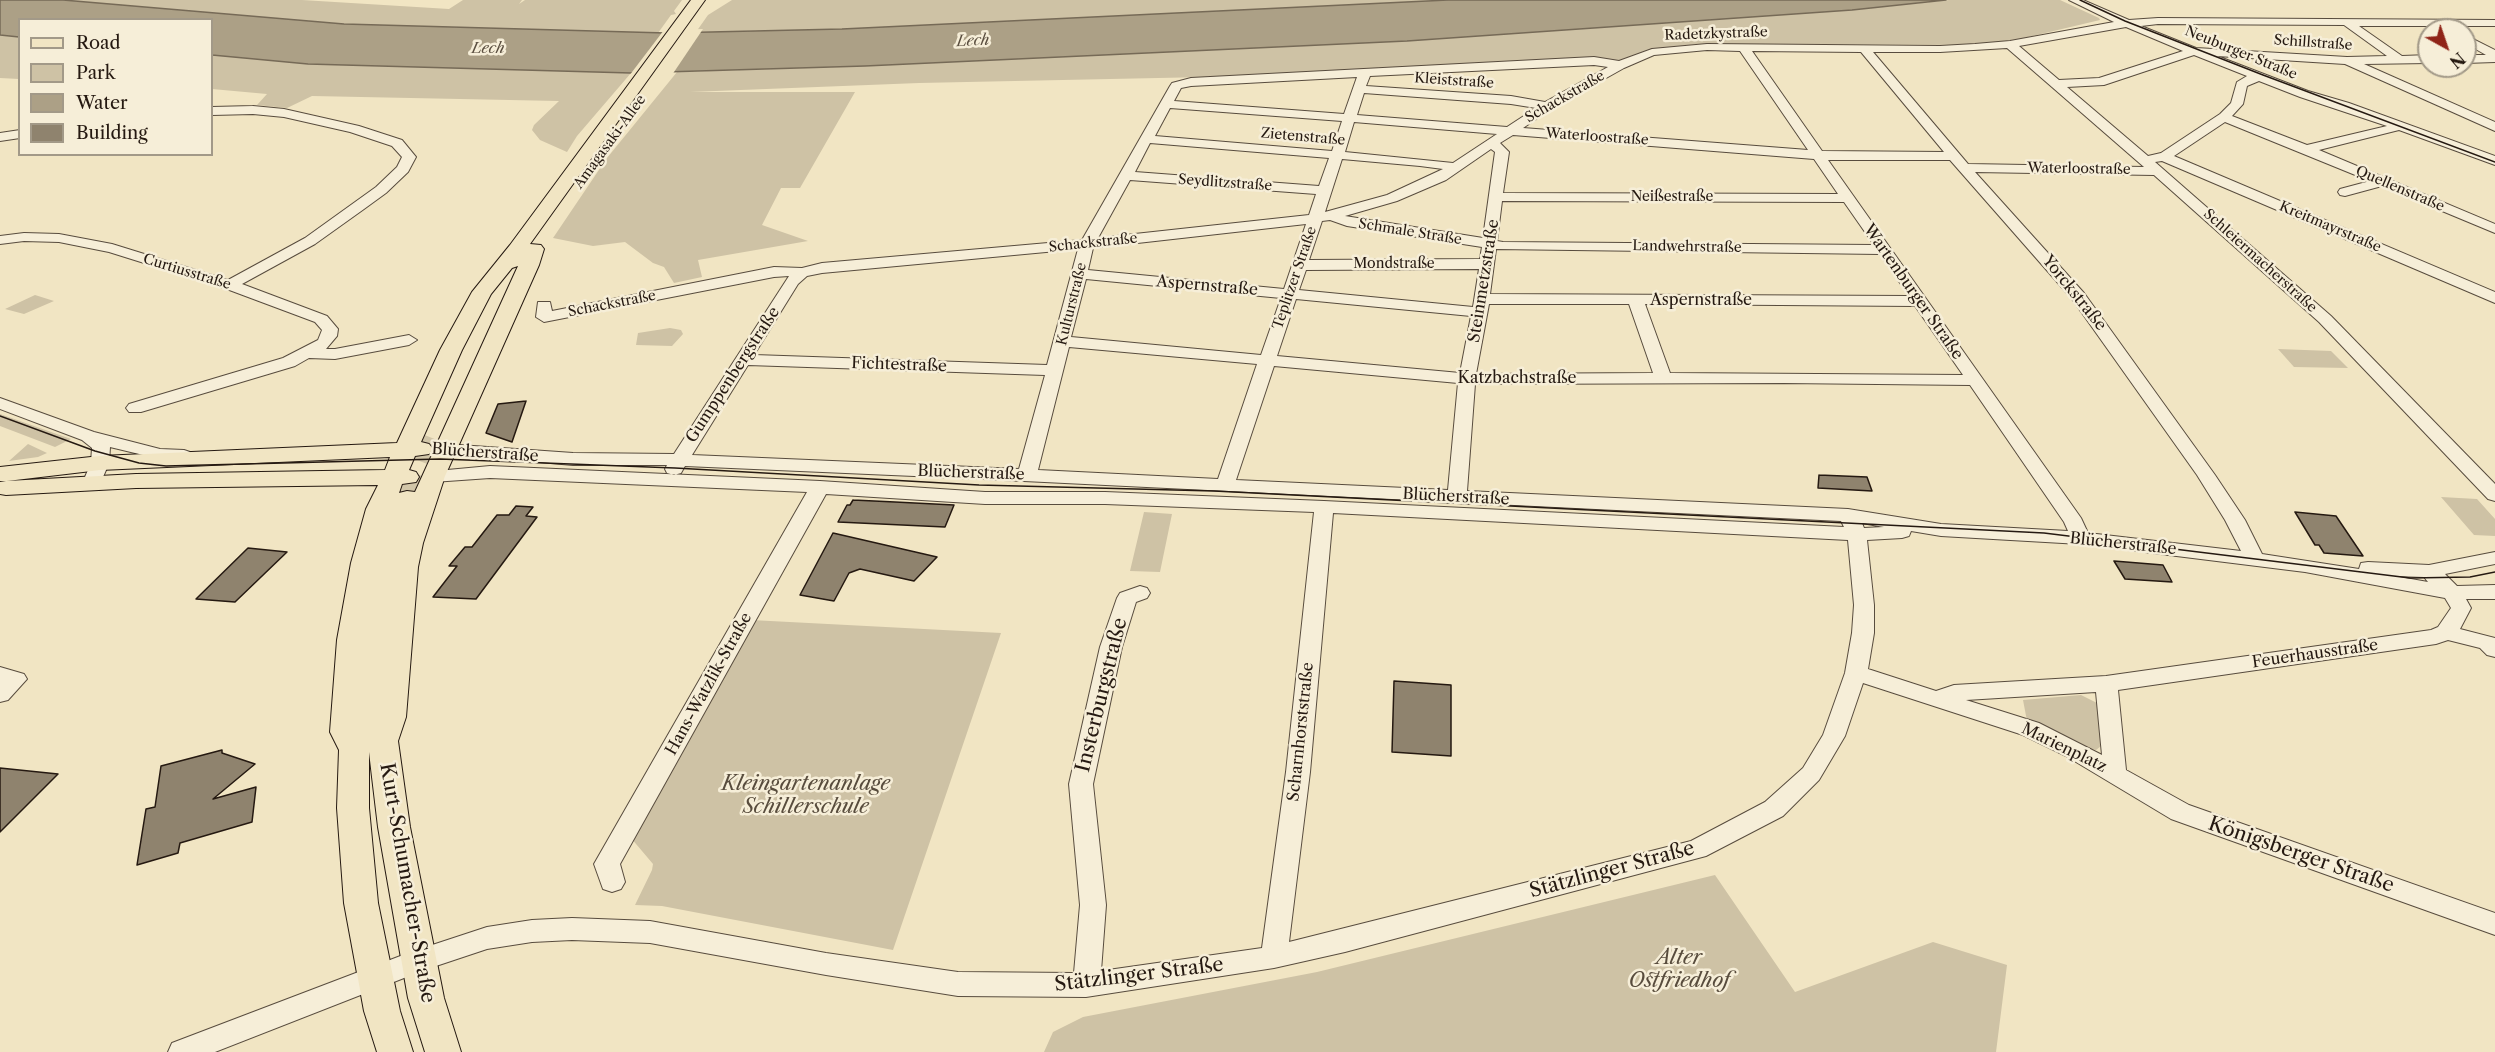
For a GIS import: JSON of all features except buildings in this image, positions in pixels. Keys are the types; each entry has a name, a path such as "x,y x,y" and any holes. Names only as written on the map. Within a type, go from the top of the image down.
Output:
{"main road":[{"name":"Amagasaki-Allee","path":"440,439 505,283 525,249 695,10 714,0"},
{"path":"525,249 529,266 440,439 433,476 406,556 391,717 369,735 345,732 354,623 364,563 379,509 400,488 406,448 451,350 482,292 525,249"},
{"name":"Blücherstraße","path":"0,489 96,473 218,458 406,448 440,439"},
{"name":"Blücherstraße","path":"0,474 96,473 258,478 400,488 433,476"},
{"name":"Kurt-Schumacher-Straße","path":"395,1052 374,978 361,903 356,853 369,735 373,638 378,593 390,546 400,488"},
{"name":"Kurt-Schumacher-Straße","path":"369,735 394,827 426,998 443,1052"}],"street":[{"path":"2074,0 2093,4"},
{"name":"Neuburger Straße","path":"2093,4 2107,6 2339,98 2345,106"},
{"name":"Neuburger Straße","path":"2093,4 2126,24 2259,77 2495,161"},
{"name":"Radetzkystraße","path":"1181,83 1594,61 1620,65 1652,52 1696,47 1946,48 2010,44 2144,22 2417,23"},
{"path":"2348,23 2400,60"},
{"name":"Radetzkystraße","path":"2477,23 2495,23"},
{"name":"Schleiermacherstraße","path":"2010,44 2144,159 2161,164 2331,325 2495,495"},
{"name":"Wartenburger Straße","path":"1743,46 2074,522 2080,538"},
{"path":"2477,46 2495,57"},
{"name":"Yorckstraße","path":"1864,48 1960,162 2044,255 2111,339 2235,520 2255,559"},
{"path":"2056,84 2100,82 2196,51"},
{"name":"Schillstraße","path":"2196,51 2347,61 2417,59"},
{"path":"2477,58 2495,57"},
{"path":"2347,61 2495,127"},
{"name":"Schackstraße","path":"544,305 544,317 651,298 672,291 774,272 802,273 822,268 1087,244 1332,215 1409,192 1441,177 1547,106 1620,65"},
{"name":"Teplitzer Straße","path":"1225,485 1365,72"},
{"path":"2161,164 2224,117 2237,104 2241,85 2248,79 2259,77"},
{"name":"Kulturstraße","path":"1027,475 1087,244 1125,175 1149,139 1176,86 1181,83"},
{"name":"Kleiststraße","path":"1359,89 1511,100 1547,106"},
{"name":"Waterloostraße","path":"1167,104 1818,155 1960,162 2161,164"},
{"path":"213,111 254,110 284,113 354,129 397,143 409,157 397,175 310,241 229,285"},
{"name":"Quellenstraße","path":"2224,117 2495,229"},
{"path":"2306,149 2401,126"},
{"path":"0,137 18,134"},
{"name":"Zietenstraße","path":"1149,139 1336,154 1455,167"},
{"name":"Steinmetzstraße","path":"1457,497 1467,379 1481,306 1502,152 1490,143"},
{"name":"Kreitmayrstraße","path":"2161,164 2495,298"},
{"name":"Seydlitzstraße","path":"1125,175 1325,191"},
{"path":"2345,192 2383,182"},
{"name":"Neißestraße","path":"1497,197 1847,198"},
{"name":"Schmale Straße","path":"1332,215 1347,222 1490,245"},
{"name":"Curtiusstraße","path":"0,240 24,237 75,241 112,248 229,285 327,323 330,328 328,339 308,353 289,362 135,408"},
{"name":"Landwehrstraße","path":"1490,245 1884,249"},
{"name":"Mondstraße","path":"1301,265 1487,264"},
{"name":"Gumppenbergstraße","path":"668,480 792,281 802,273"},
{"name":"Aspernstraße","path":"1078,274 1289,294 1481,306 1635,300 1919,301"},
{"path":"1635,300 1664,378"},
{"name":"Curtiusstraße","path":"308,353 335,354 409,340"},
{"name":"Katzbachstraße","path":"1062,341 1467,379 1974,380"},
{"name":"Fichtestraße","path":"742,360 1055,370"},
{"path":"0,403 88,436 160,454 218,458"},
{"path":"88,436 101,447 96,473"},
{"name":"Blücherstraße","path":"440,439 573,459 679,460 1027,475 1848,515 1941,530 2080,538 2255,559 2452,593 2495,592"},
{"name":"Blücherstraße","path":"433,476 490,472 820,487 985,498 1105,498 1324,507 1857,534 1941,530"},
{"name":"Hans-Watzlik-Straße","path":"612,882 607,864 820,487"},
{"name":"Scharnhorststraße","path":"1274,957 1298,772 1324,507"},
{"name":"Stätzlinger Straße","path":"182,1052 420,960 487,938 532,931 572,929 650,932 826,964 958,984 1086,985 1274,957 1345,941 1697,849 1774,809 1811,774 1834,736 1856,673 1863,633 1864,605 1857,534 1848,515"},
{"name":"Blücherstraße","path":"2305,566 2429,571 2495,558"},
{"path":"2429,571 2452,593 2461,608 2455,621 2446,632 2492,641"},
{"name":"Insterburgstraße","path":"1086,985 1093,905 1081,784 1111,647 1127,598 1140,593"},
{"name":"Feuerhausstraße","path":"2106,684 2436,637 2446,632"},
{"name":"Marienplatz","path":"1856,673 2031,729 2115,773"},
{"path":"0,675 16,679 0,694"},
{"name":"Marienplatz","path":"1939,698 1954,693 2106,684 2115,773"},
{"name":"Königsberger Straße","path":"2115,773 2180,812 2495,924"}],"green space":[{"path":"63,0 302,0 449,9 463,0 522,0 519,4 525,0 682,0 674,11 676,14 671,15 658,33 344,24"},
{"path":"732,0 1448,0 842,29 696,32 708,15"},
{"path":"1949,0 2060,0 2100,20 2024,38 1978,45 1697,44 1648,51 1622,60 1206,77 919,83 690,92 855,92 800,188 781,188 762,225 808,241 698,260 702,277 674,283 664,267 653,263 625,242 593,246 553,238 607,158 677,72 865,66 1407,41 1852,10"},
{"path":"0,35 18,37 18,79 0,78"},
{"path":"213,55 308,64 631,73 577,136 567,152 540,140 532,130 534,125 559,101 312,96 287,108 257,105 267,94 213,89"},
{"path":"35,295 54,301 24,314 5,309"},
{"path":"670,328 681,330 683,334 672,346 636,345 638,333"},
{"path":"2278,349 2331,351 2348,368 2294,367"},
{"path":"0,414 71,439 55,447 0,426"},
{"path":"28,444 47,453 38,457 9,461"},
{"path":"2441,497 2477,499 2495,519 2495,536 2474,535"},
{"path":"1144,512 1172,514 1160,572 1130,571"},
{"name":"Kleingartenanlage Schillerschule","path":"751,620 1001,633 893,950 662,906 635,905 653,864 631,838"},
{"path":"2081,695 2097,703 2101,746 2096,750 2027,721 2023,700"},
{"name":"Alter Ostfriedhof","path":"1715,875 1795,992 1933,942 2007,965 1996,1052 1044,1052 1053,1032 1083,1017 1317,972"}],"water":[{"name":"Lech","path":"0,0 63,0 344,24 666,33 842,29 1448,0 1946,0 1852,10 1407,41 865,66 631,73 308,64 213,55 213,18 18,18 18,37 0,35"}],"pier":[{"path":"703,29 672,75 629,76 664,30"}],"tunnel":[{"path":"407,498 435,428"}],"tram line":[{"path":"2080,0 2125,21 2263,75 2495,162"},
{"path":"0,416 95,451 139,463 166,466 440,459 675,468 979,485 1214,491 2044,533 2410,578 2470,577 2495,572"}]}
